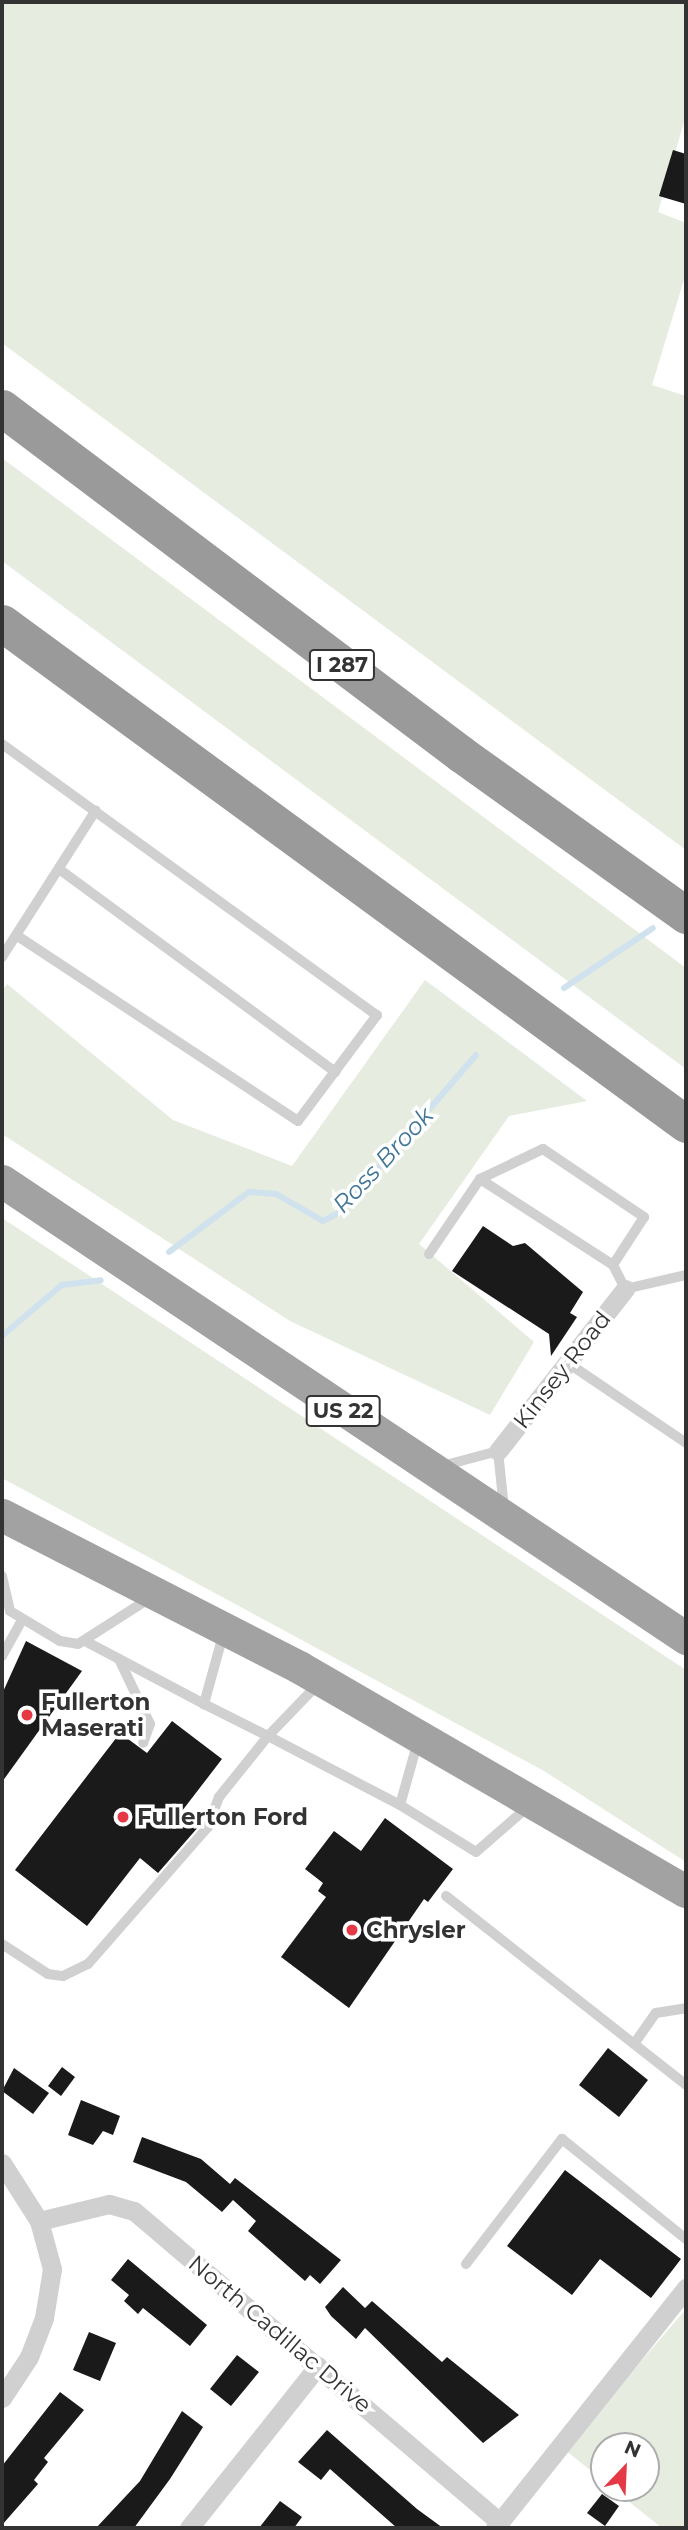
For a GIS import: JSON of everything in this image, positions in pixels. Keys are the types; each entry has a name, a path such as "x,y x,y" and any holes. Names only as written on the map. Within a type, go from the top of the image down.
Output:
{"highway":[{"name":"I 287","path":"2,408 461,754 686,915"},
{"path":"2,623 686,1124"},
{"name":"US 22","path":"2,1181 686,1638"},
{"path":"2,1515 158,1592 322,1680 536,1800 686,1891"}],"street":[{"name":"Kinsey Road","path":"498,1451 625,1289"},
{"path":"2,2163 39,2221 51,2291 29,2357 2,2398"},
{"name":"North Cadillac Drive","path":"39,2221 109,2204 134,2211 318,2366 498,2525"},
{"path":"498,2525 686,2288"},
{"path":"189,2528 318,2366"}],"lane":[{"path":"2,744 377,1015 299,1121 17,936"},
{"path":"2,957 96,810"},
{"path":"59,869 335,1072"},
{"path":"429,1254 480,1179 543,1149 644,1217 612,1265"},
{"path":"480,1179 612,1265 625,1289 686,1275"},
{"path":"568,1363 686,1443"},
{"path":"430,1469 498,1451 505,1519"},
{"path":"2,1576 5,1601 22,1620 60,1641 86,1642 119,1658 400,1805 476,1852 536,1800"},
{"path":"86,1642 158,1592"},
{"path":"2,1656 22,1620"},
{"path":"204,1704 225,1628"},
{"path":"119,1658 150,1724 143,1743"},
{"path":"2,1944 48,1975 63,1976 88,1964 208,1827 219,1797 268,1736 322,1680"},
{"path":"400,1805 420,1734"},
{"path":"446,1896 686,2085"},
{"path":"634,2044 656,2013 686,2008"},
{"path":"466,2264 562,2139 686,2239"}],"shaded area":[{"path":"2,2 686,2 686,115 658,212 686,223 686,273 652,385 686,396 686,850 2,343"},
{"path":"2,458 686,968 686,1069 2,561"},
{"path":"425,980 587,1101 509,1116 419,1244 534,1342 490,1415 290,1321 2,1134 2,991 7,984 173,1120 292,1166"},
{"path":"2,1218 686,1670 686,1862 544,1771 2,1478"},
{"path":"686,2309 686,2528 662,2528 630,2502 660,2502 660,2432 590,2432 590,2470 565,2450"}],"building":[{"path":"673,150 686,154 686,204 659,196"},
{"path":"483,1226 513,1246 525,1243 583,1292 570,1313 577,1317 551,1356 549,1334 452,1271"},
{"name":"Fullerton Maserati","path":"26,1641 82,1671 2,1782 2,1694"},
{"name":"Fullerton Ford","path":"172,1721 222,1759 182,1811 200,1825 158,1873 140,1858 87,1926 15,1870 120,1733 147,1753"},
{"name":"Chrysler","path":"385,1818 453,1869 428,1902 424,1899 349,2008 281,1957 326,1897 318,1891 323,1883 305,1869 334,1831 361,1851"},
{"path":"608,2048 648,2080 619,2117 579,2085"},
{"path":"62,2067 75,2077 61,2096 48,2086"},
{"path":"14,2068 49,2093 33,2114 2,2091"},
{"path":"81,2100 120,2116 113,2135 103,2131 93,2145 68,2135"},
{"path":"142,2137 201,2159 230,2184 235,2178 341,2260 320,2284 310,2275 305,2281 248,2231 256,2221 233,2200 222,2212 186,2182 133,2162"},
{"path":"565,2170 681,2259 651,2298 600,2259 572,2295 507,2246"},
{"path":"128,2259 207,2325 190,2346 143,2308 138,2314 124,2301 129,2295 111,2280"},
{"path":"343,2287 365,2308 372,2301 442,2362 447,2357 519,2415 483,2443 365,2328 356,2339 331,2316 325,2307"},
{"path":"89,2332 116,2343 100,2381 73,2370"},
{"path":"237,2355 259,2372 231,2406 210,2389"},
{"path":"60,2392 84,2410 44,2458 48,2462 34,2480 38,2484 2,2525 2,2466"},
{"path":"182,2411 203,2427 134,2528 96,2528 140,2481"},
{"path":"327,2430 417,2509 443,2528 397,2528 330,2469 321,2480 298,2462"},
{"path":"280,2501 302,2517 294,2528 259,2528"},
{"path":"596,2502 613,2502 619,2506 605,2526 587,2513"}],"waterway":[{"name":"Ross Brook","path":"564,988 653,928"},
{"name":"Ross Brook","path":"169,1252 249,1192 276,1194 323,1221 341,1212 476,1055"},
{"name":"Ross Brook","path":"2,1336 62,1285 101,1280"}],"place":[{"name":"Fullerton Maserati","path":"27,1715"},
{"name":"Fullerton Ford","path":"123,1817"},
{"name":"Chrysler","path":"352,1930"}]}
